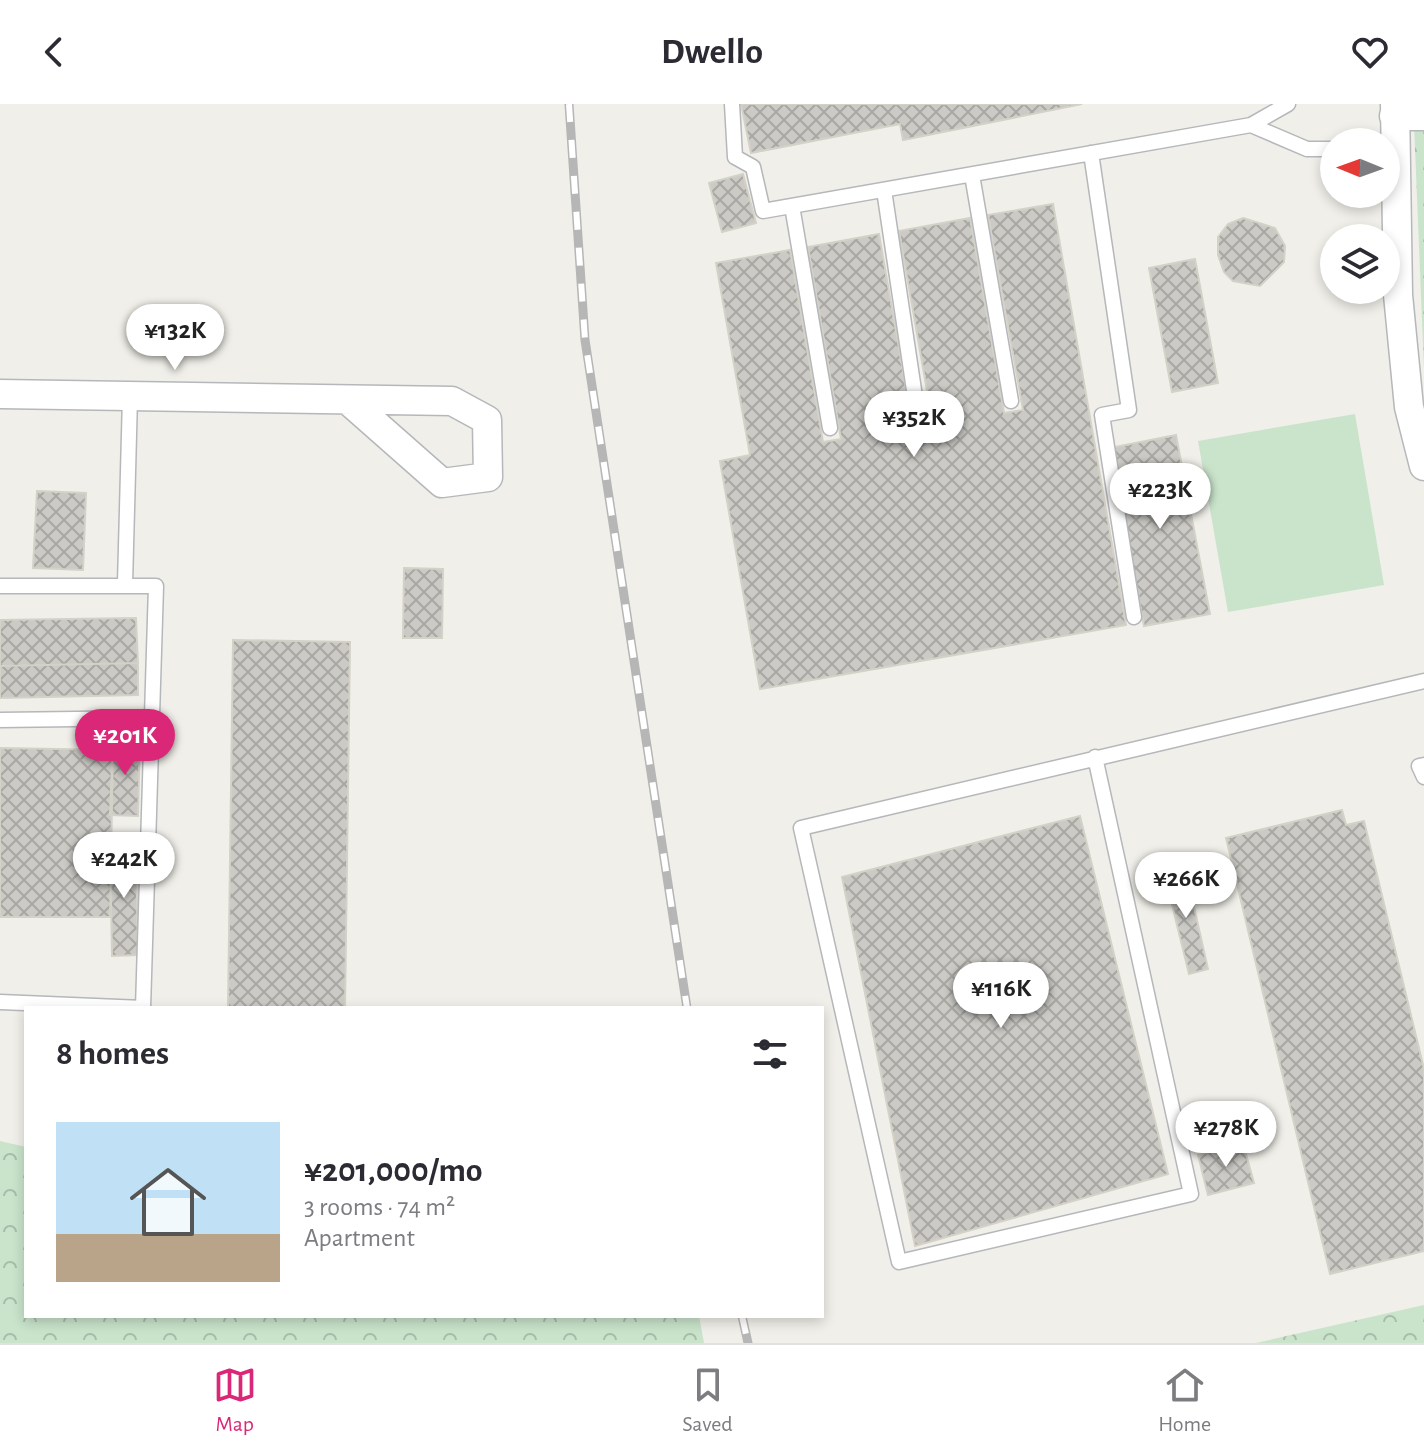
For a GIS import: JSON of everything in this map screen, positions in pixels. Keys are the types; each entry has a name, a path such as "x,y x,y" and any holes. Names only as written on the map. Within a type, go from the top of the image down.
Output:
{"street":[{"path":"1394,110 1424,116"},
{"path":"1393,208 1399,311 1409,407 1424,466"},
{"path":"0,394 452,401 487,420 488,477 442,483 349,401"}],"lane":[{"path":"732,104 735,157 753,167 763,211 1251,125 1288,104"},
{"path":"1251,125 1307,149 1320,149"},
{"path":"1091,153 1129,410 1102,415 1134,617"},
{"path":"972,175 1011,401"},
{"path":"884,190 917,410"},
{"path":"792,206 830,428"},
{"path":"125,584 130,397"},
{"path":"0,586 156,586 143,1006"},
{"path":"1095,757 1191,1194 899,1262 801,828 1095,757 1424,681"},
{"path":"0,720 152,718"},
{"path":"1424,765 1419,766 1424,777"},
{"path":"0,1002 95,1006"}],"green space":[{"path":"1414,124 1424,130 1424,368"},
{"path":"1355,414 1384,585 1228,612 1198,441"},
{"path":"0,1141 24,1147 24,1318 699,1318 704,1343 0,1343"},
{"path":"1424,1305 1424,1343 1256,1343"}],"building":[{"path":"741,104 1082,104 903,140 900,124 751,153"},
{"path":"743,174 756,223 722,232 709,183"},
{"path":"1053,204 1126,625 760,689 720,461 750,455 716,263 790,250 823,442 841,439 808,247 879,234 913,429 933,425 899,231 970,218 1004,413 1023,410 988,215"},
{"path":"1243,218 1275,228 1285,246 1284,262 1260,286 1233,281 1224,272 1218,255 1218,237 1228,224"},
{"path":"1195,259 1218,383 1172,392 1149,268"},
{"path":"1176,435 1210,614 1144,626 1110,448"},
{"path":"37,491 86,493 83,570 33,568"},
{"path":"404,568 443,569 442,638 403,638"},
{"path":"136,618 138,663 0,666 0,620"},
{"path":"233,640 350,642 345,1006 228,1006"},
{"path":"138,663 138,695 0,698 0,666"},
{"path":"113,738 140,739 138,816 110,815"},
{"path":"0,748 113,750 110,917 0,917"},
{"path":"1342,810 1346,825 1364,821 1424,1069 1424,1251 1330,1274 1226,838"},
{"path":"1080,816 1168,1174 915,1246 842,877"},
{"path":"110,845 136,845 138,955 112,956"},
{"path":"1185,867 1208,969 1189,974 1164,872"},
{"path":"1243,1143 1254,1183 1208,1195 1198,1155"}],"railway":[{"path":"569,104 585,340 687,1006"},
{"path":"742,1318 748,1343"}]}
